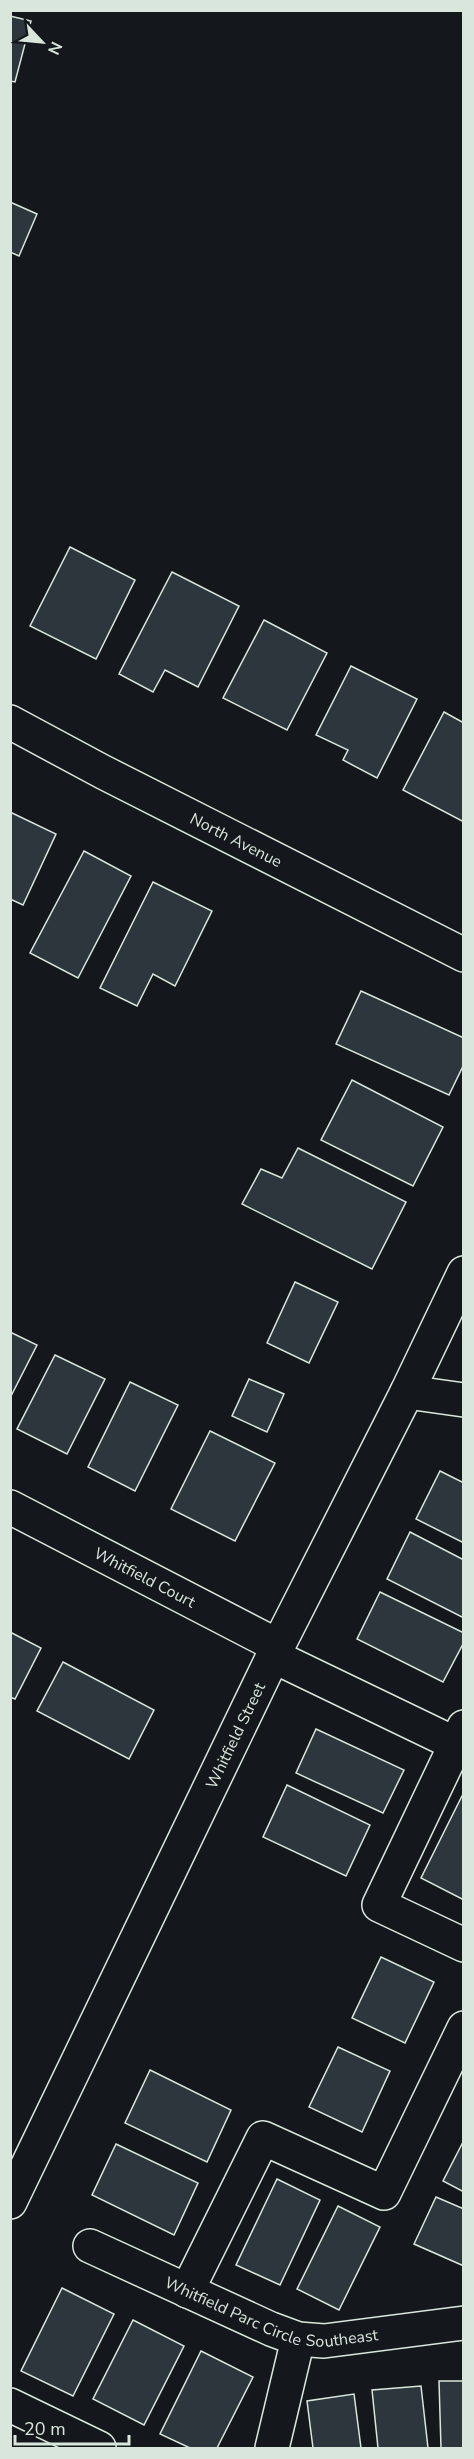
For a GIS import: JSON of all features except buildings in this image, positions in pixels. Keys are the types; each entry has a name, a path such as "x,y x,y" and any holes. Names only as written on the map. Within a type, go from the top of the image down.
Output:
{"street":[{"name":"North Avenue","path":"10,722 103,772 464,955"},
{"name":"Whitfield Street","path":"10,2202 275,1651 407,1392 464,1274"},
{"path":"407,1392 464,1400"},
{"name":"Whitfield Court","path":"10,1507 275,1651"},
{"path":"275,1651 461,1739 378,1905 464,1945"},
{"path":"187,2291 263,2138 384,2193 464,2028"},
{"name":"Whitfield Parc Circle Southeast","path":"90,2246 271,2329 298,2338 324,2341 464,2323"},
{"path":"272,2448 298,2338"},
{"path":"10,2405 99,2448"}]}
